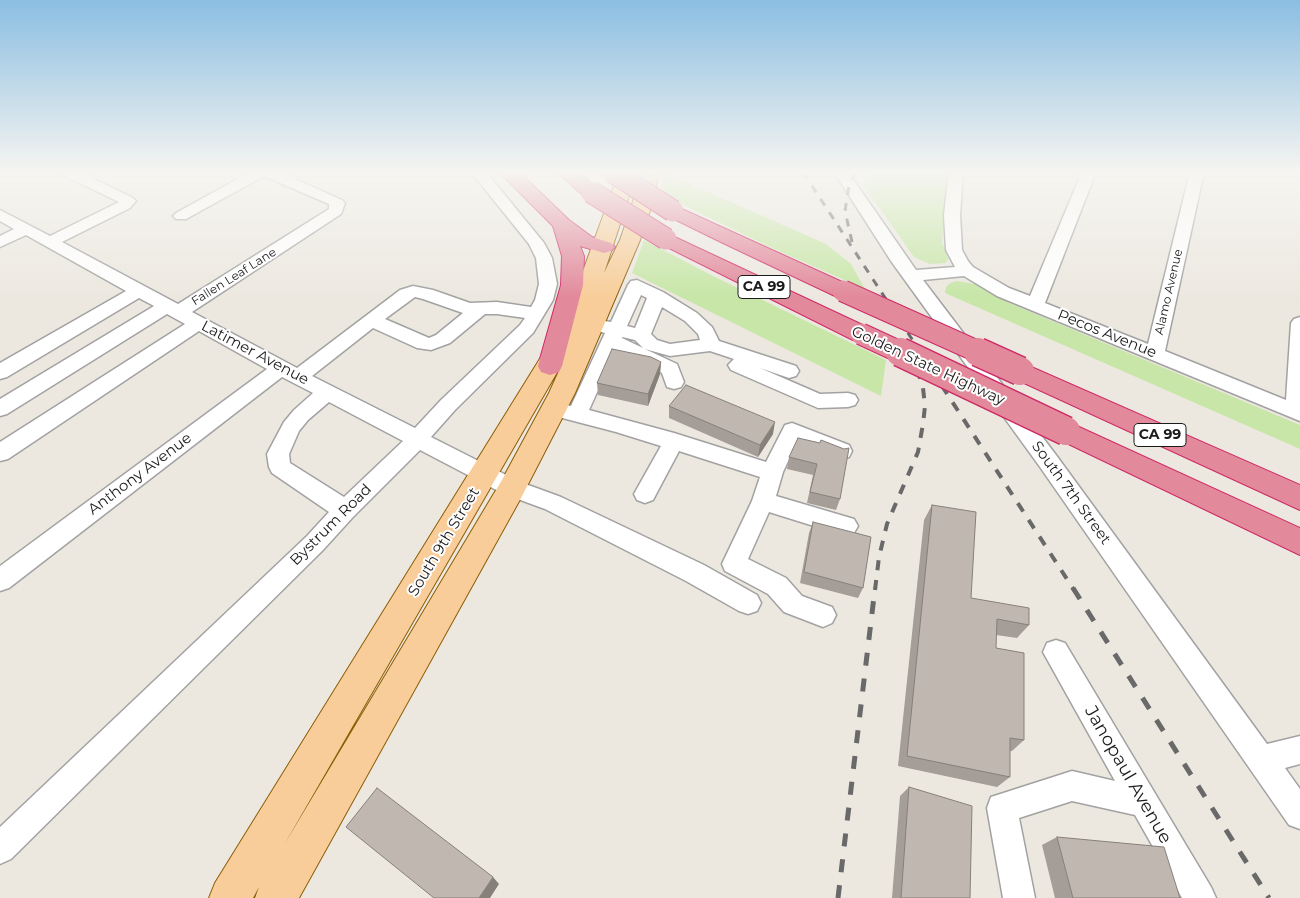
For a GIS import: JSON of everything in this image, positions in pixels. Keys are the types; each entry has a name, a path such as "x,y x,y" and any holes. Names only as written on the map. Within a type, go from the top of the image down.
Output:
{"highway":[{"path":"552,214 585,241 604,247"},
{"name":"Golden State Highway","path":"626,214 666,239 861,334 1300,542"},
{"name":"CA 99","path":"679,214 730,240 1300,498"},
{"path":"550,366 572,285 572,256 562,224"}],"main road":[{"name":"South 9th Street","path":"276,898 499,481 550,366 579,315 615,214"},
{"name":"South 9th Street","path":"230,898 499,481 554,409 630,240 639,214"},
{"path":"604,247 623,244 630,240"}],"street":[{"path":"50,242 107,214"},
{"path":"181,216 185,214"},
{"name":"Fallen Leaf Lane","path":"0,408 173,309 333,214"},
{"name":"Bystrum Road","path":"0,848 315,543 448,405 528,329 544,300 548,284 547,270 544,258 536,243 512,214"},
{"name":"South 7th Street","path":"869,214 912,276 1048,460 1300,814"},
{"path":"952,214 954,250 967,271"},
{"path":"1034,305 1072,214"},
{"name":"Alamo Avenue","path":"1155,353 1187,214"},
{"name":"Latimer Avenue","path":"0,215 290,372 499,481 553,502 695,573 748,603"},
{"path":"0,242 26,229"},
{"path":"912,276 967,271"},
{"name":"Pecos Avenue","path":"967,271 1002,292 1155,353 1297,413"},
{"path":"613,277 630,280 690,317 706,331 711,345"},
{"path":"577,414 637,285"},
{"path":"0,372 9,361 139,291"},
{"name":"Anthony Avenue","path":"0,580 290,372 372,320 406,294 413,292 427,294 468,309 511,309 537,314"},
{"path":"641,335 657,296"},
{"path":"602,302 627,306"},
{"path":"372,320 424,344 431,344 443,339 480,310"},
{"path":"0,453 200,323"},
{"path":"1297,413 1300,323"},
{"path":"592,325 614,335 670,369 674,382"},
{"path":"614,335 641,335 650,344 670,350 711,345 789,371"},
{"path":"730,352 736,363 748,370 818,401 848,400"},
{"path":"328,392 291,427 278,454 280,467 345,510"},
{"path":"554,409 617,424 772,472"},
{"path":"823,615 792,604 777,586 734,564 763,501 783,428 840,451"},
{"path":"645,494 674,442"},
{"path":"763,501 846,526"},
{"name":"Janopaul Avenue","path":"1056,652 1200,898"},
{"path":"1261,760 1300,750"},
{"path":"1019,898 1002,808 1072,786 1144,802"}],"green space":[{"path":"702,214 758,214 826,244 851,264 865,289 772,248"},
{"path":"884,214 944,214 942,242 948,259 946,263 930,264 914,257"},
{"path":"644,240 711,275 886,360 881,396 632,273"},
{"path":"957,281 975,284 1009,303 1300,425 1300,449 945,293 946,287 950,283"}],"building":[{"path":"612,349 651,357 661,362 648,394 597,383"},
{"path":"686,385 775,422 760,445 669,406"},
{"path":"798,438 820,443 821,440 844,449 849,448 840,499 810,492 817,464 789,457"},
{"path":"932,505 976,512 971,598 1029,608 1029,625 997,619 996,648 1024,653 1024,740 1010,738 1010,777 907,756"},
{"path":"813,522 871,537 863,588 804,572"},
{"path":"909,787 972,806 970,898 901,898"},
{"path":"377,788 493,877 479,898 434,898 346,827"},
{"path":"1057,837 1164,847 1180,898 1073,898"}],"railway":[{"path":"830,214 921,353"},
{"path":"846,214 852,242"},
{"path":"910,347 912,353"},
{"path":"875,590 879,557 887,524 918,452 923,424 925,406 923,388 912,352"},
{"path":"920,352 1074,590"},
{"path":"838,898 875,588"},
{"path":"1073,588 1269,898"}]}
